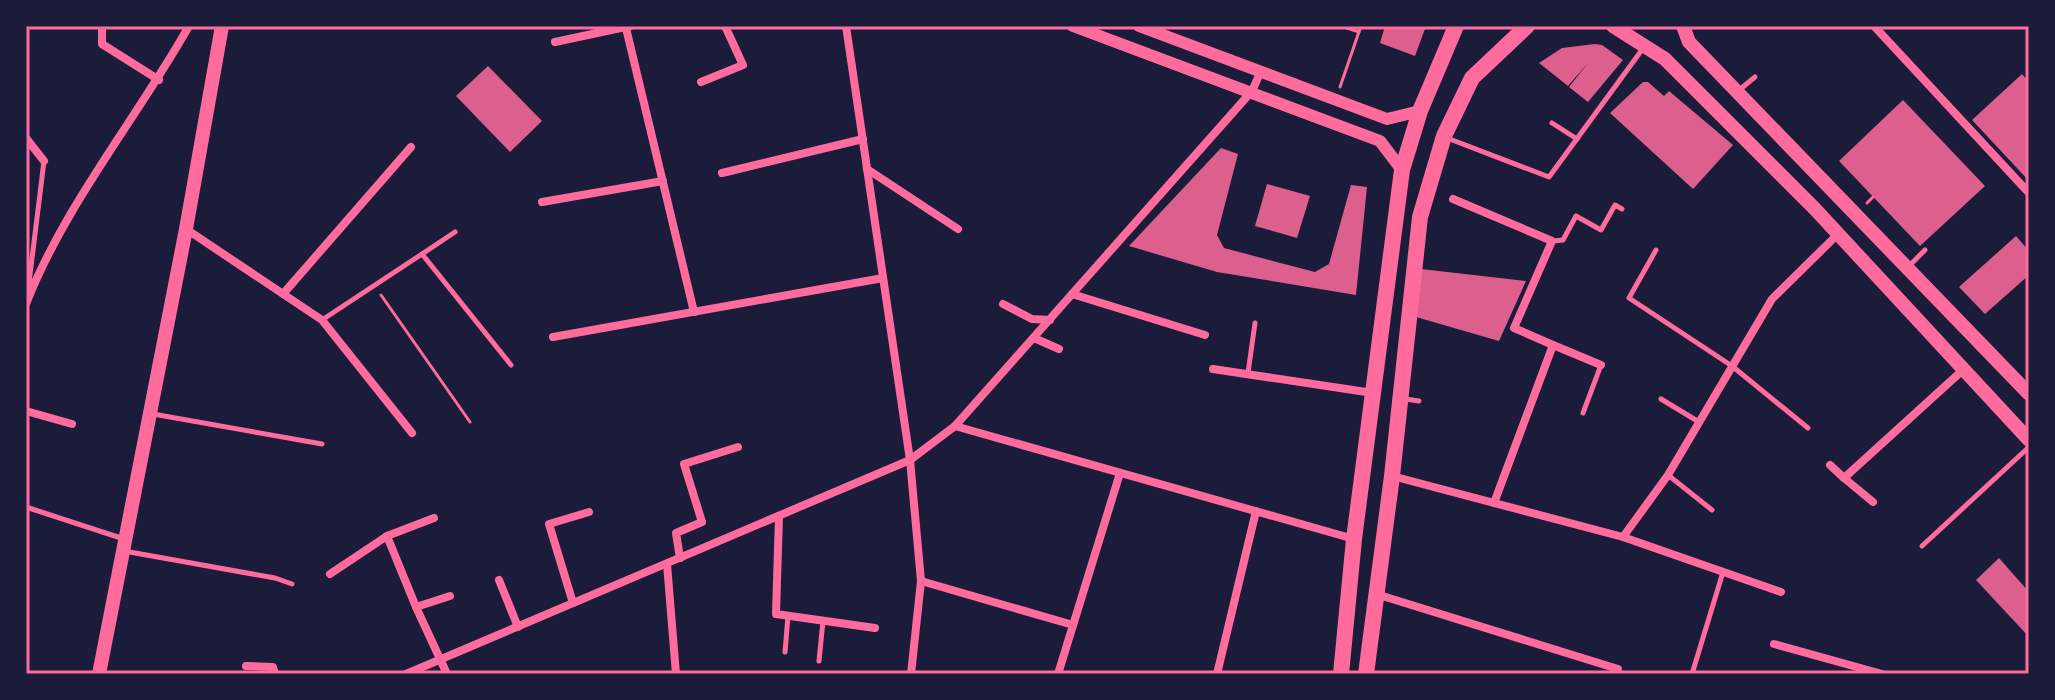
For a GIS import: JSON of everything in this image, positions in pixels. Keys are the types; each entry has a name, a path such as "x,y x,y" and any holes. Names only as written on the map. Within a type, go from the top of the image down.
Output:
{"main road":[{"path":"99,674 186,229 222,26"},
{"path":"1341,674 1354,539 1402,170 1420,111 1456,26"},
{"path":"1366,674 1392,476 1420,217 1444,136 1472,78 1505,34 1527,26"},
{"path":"1613,26 1665,59 1838,234 2029,440"},
{"path":"1683,26 1689,42 2029,394"}],"street":[{"path":"102,26 102,44 159,80"},
{"path":"26,302 65,223 159,80 189,26"},
{"path":"701,82 743,65 725,26"},
{"path":"846,26 910,460 921,581 911,674"},
{"path":"1073,26 1380,141 1402,170"},
{"path":"1139,26 1387,119 1420,111"},
{"path":"1874,26 2029,193"},
{"path":"555,42 628,27 694,312"},
{"path":"406,674 910,460 955,426 1252,91 1261,71"},
{"path":"26,138 44,161"},
{"path":"722,173 863,139"},
{"path":"283,294 411,147"},
{"path":"867,169 958,229"},
{"path":"542,202 663,181"},
{"path":"1453,199 1552,241 1514,328 1601,365"},
{"path":"186,229 322,320 412,433"},
{"path":"1623,537 1668,475 1772,299 1838,234"},
{"path":"553,337 883,278"},
{"path":"1072,294 1205,335"},
{"path":"1003,304 1032,319 1050,320"},
{"path":"1034,338 1059,349"},
{"path":"1494,503 1553,345"},
{"path":"1213,369 1373,393"},
{"path":"1844,478 1964,369"},
{"path":"26,411 72,424"},
{"path":"955,426 1354,539"},
{"path":"680,558 676,533 702,522 684,464 738,447"},
{"path":"1830,465 1873,502"},
{"path":"1058,674 1120,473"},
{"path":"1392,476 1623,537 1781,592"},
{"path":"1217,674 1256,511"},
{"path":"573,603 549,524 589,512"},
{"path":"779,516 776,614 875,628"},
{"path":"330,574 387,536 434,518"},
{"path":"387,536 447,674"},
{"path":"667,564 676,674"},
{"path":"499,580 518,627"},
{"path":"921,581 1073,625"},
{"path":"1376,594 1581,656 1618,669 1617,674"},
{"path":"416,607 450,596"},
{"path":"1774,644 1882,674"},
{"path":"246,666 273,667 275,674"}],"lane":[{"path":"1444,136 1549,177 1645,46"},
{"path":"1737,92 1755,77"},
{"path":"1552,123 1577,139"},
{"path":"26,302 44,161"},
{"path":"1552,241 1563,240 1576,216 1601,230 1615,205 1622,209"},
{"path":"322,320 455,232"},
{"path":"1656,250 1629,298 1732,366 1808,428"},
{"path":"1907,268 1925,250"},
{"path":"422,254 511,365"},
{"path":"1248,375 1255,323"},
{"path":"1583,413 1601,365"},
{"path":"1400,398 1419,401"},
{"path":"1661,399 1699,422"},
{"path":"150,414 322,444"},
{"path":"1922,546 2029,447"},
{"path":"1668,475 1712,510"},
{"path":"26,507 124,545 292,584"},
{"path":"1692,674 1723,572"},
{"path":"785,652 788,616"},
{"path":"819,661 823,621"}],"path":[{"path":"1341,26 1359,32"},
{"path":"1336,100 1361,26"},
{"path":"375,285 470,422"}],"building":[{"path":"1385,26 1426,26 1415,56 1380,43"},
{"path":"1602,45 1623,60 1588,102 1569,87 1588,63 1568,86 1539,63 1562,48"},
{"path":"488,66 542,121 510,152 456,96"},
{"path":"2022,74 2029,82 2029,181 1972,120"},
{"path":"1643,82 1648,82 1664,96 1669,91 1733,145 1693,189 1610,113"},
{"path":"1903,100 1985,186 1920,246 1839,161"},
{"path":"1221,148 1238,154 1217,235 1224,248 1315,272 1329,264 1351,185 1367,187 1356,295 1217,272 1129,246"},
{"path":"1267,184 1310,196 1297,238 1255,226"},
{"path":"2016,236 2029,251 2029,275 1985,314 1959,287"},
{"path":"1421,269 1526,281 1499,341 1416,317"},
{"path":"1999,558 2029,592 2029,637 1976,580"}]}
